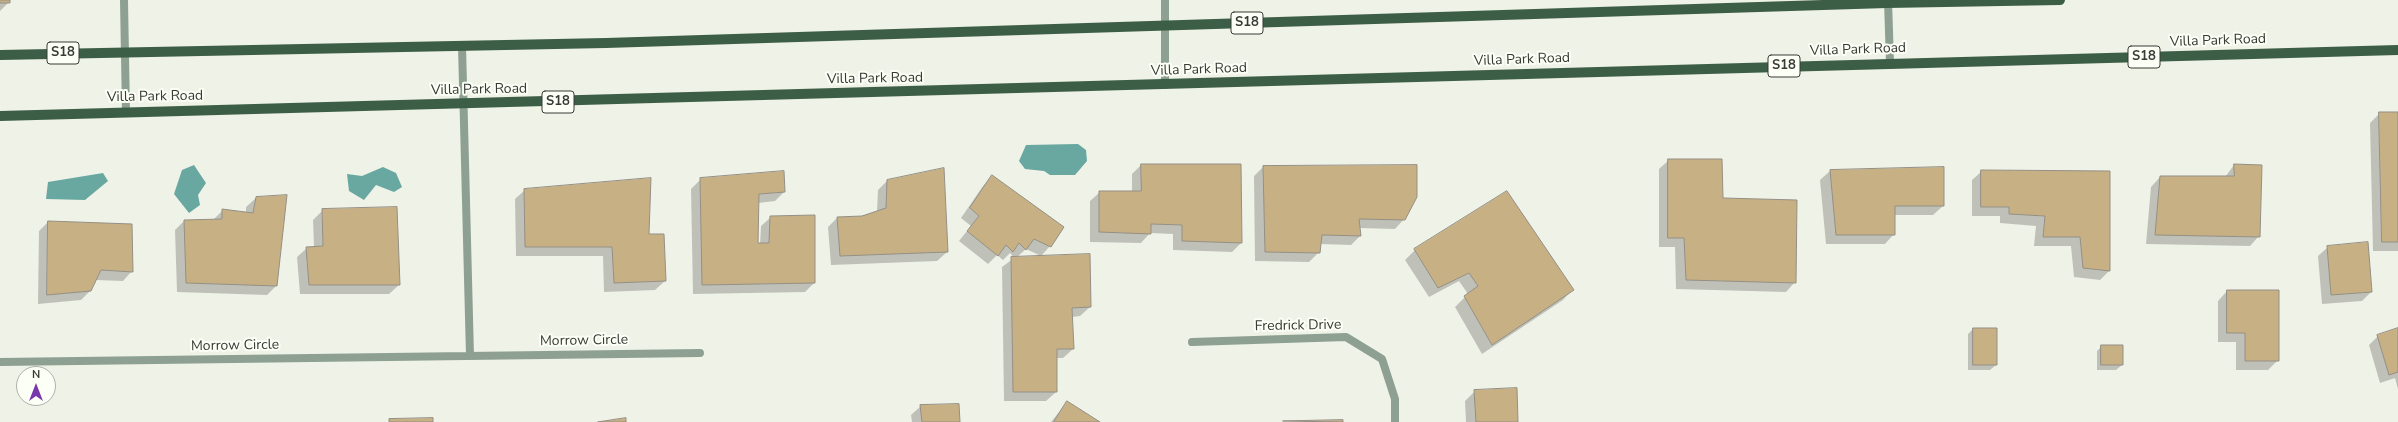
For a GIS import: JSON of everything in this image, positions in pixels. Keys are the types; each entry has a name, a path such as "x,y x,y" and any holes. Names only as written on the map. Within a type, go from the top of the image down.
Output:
{"main road":[{"name":"S18","path":"0,55 462,46 1888,2 2060,0"},
{"name":"Villa Park Road","path":"0,116 989,90 1890,63 2398,50"}],"street":[{"path":"124,0 126,112"},
{"path":"1165,0 1165,85"},
{"path":"1888,2 1890,63"},
{"path":"462,46 470,356"},
{"name":"Fredrick Drive","path":"1192,342 1346,337 1382,359 1395,399 1396,422"},
{"name":"Morrow Circle","path":"0,362 700,353"}],"water":[{"path":"1078,144 1086,150 1087,161 1075,175 1050,175 1044,171 1025,169 1019,161 1026,145"},
{"path":"194,165 206,183 198,195 200,205 189,213 174,194 182,170"},
{"path":"383,167 396,173 402,187 394,192 376,185 364,200 349,191 347,174 362,176"},
{"path":"103,173 108,181 85,200 46,199 48,182"}],"building":[{"path":"0,0 10,0 10,3 0,3"},
{"path":"2379,112 2398,112 2398,242 2382,242"},
{"path":"1668,159 1722,159 1723,198 1797,200 1796,283 1686,280 1684,238 1668,238"},
{"path":"1141,164 1241,164 1242,243 1182,241 1182,225 1151,224 1151,234 1099,232 1099,191 1141,191"},
{"path":"2234,164 2262,165 2260,237 2155,235 2160,176 2234,176"},
{"path":"1417,165 1417,197 1405,220 1359,219 1361,236 1322,235 1320,253 1265,252 1263,166"},
{"path":"1944,167 1944,206 1895,206 1895,235 1836,235 1830,170"},
{"path":"944,168 948,252 840,256 837,217 862,216 886,208 887,180"},
{"path":"1981,170 2110,171 2110,271 2083,268 2080,237 2043,237 2045,216 2009,214 2009,207 1981,207"},
{"path":"784,171 785,192 759,194 758,243 769,243 770,216 815,215 815,283 702,285 700,178"},
{"path":"992,175 1064,227 1051,247 1034,239 1026,250 1019,243 1013,252 1006,245 998,256 967,231 979,216 970,208"},
{"path":"651,178 649,234 664,234 666,281 614,283 612,247 525,247 524,189"},
{"path":"1507,191 1574,290 1492,345 1464,296 1478,286 1469,273 1438,288 1414,249"},
{"path":"287,195 277,286 186,283 184,220 222,219 222,209 253,213 256,197"},
{"path":"397,207 400,285 309,285 306,247 323,246 322,209"},
{"path":"48,221 132,224 133,272 101,270 91,291 47,295"},
{"path":"2368,242 2372,292 2331,295 2327,246"},
{"path":"1090,254 1091,307 1072,308 1074,349 1057,349 1057,392 1013,392 1011,257"},
{"path":"2227,290 2279,290 2279,361 2245,361 2245,333 2227,333"},
{"path":"1973,328 1997,328 1997,365 1973,365"},
{"path":"2398,328 2398,372 2389,375 2377,335"},
{"path":"2101,345 2123,345 2123,365 2101,365"},
{"path":"1517,388 1518,422 1476,422 1474,390"},
{"path":"1067,401 1100,422 1054,422"},
{"path":"959,404 960,422 922,422 920,405"},
{"path":"433,418 433,422 389,422 389,419"},
{"path":"626,418 626,422 598,422"},
{"path":"1343,420 1343,422 1283,421"}]}
